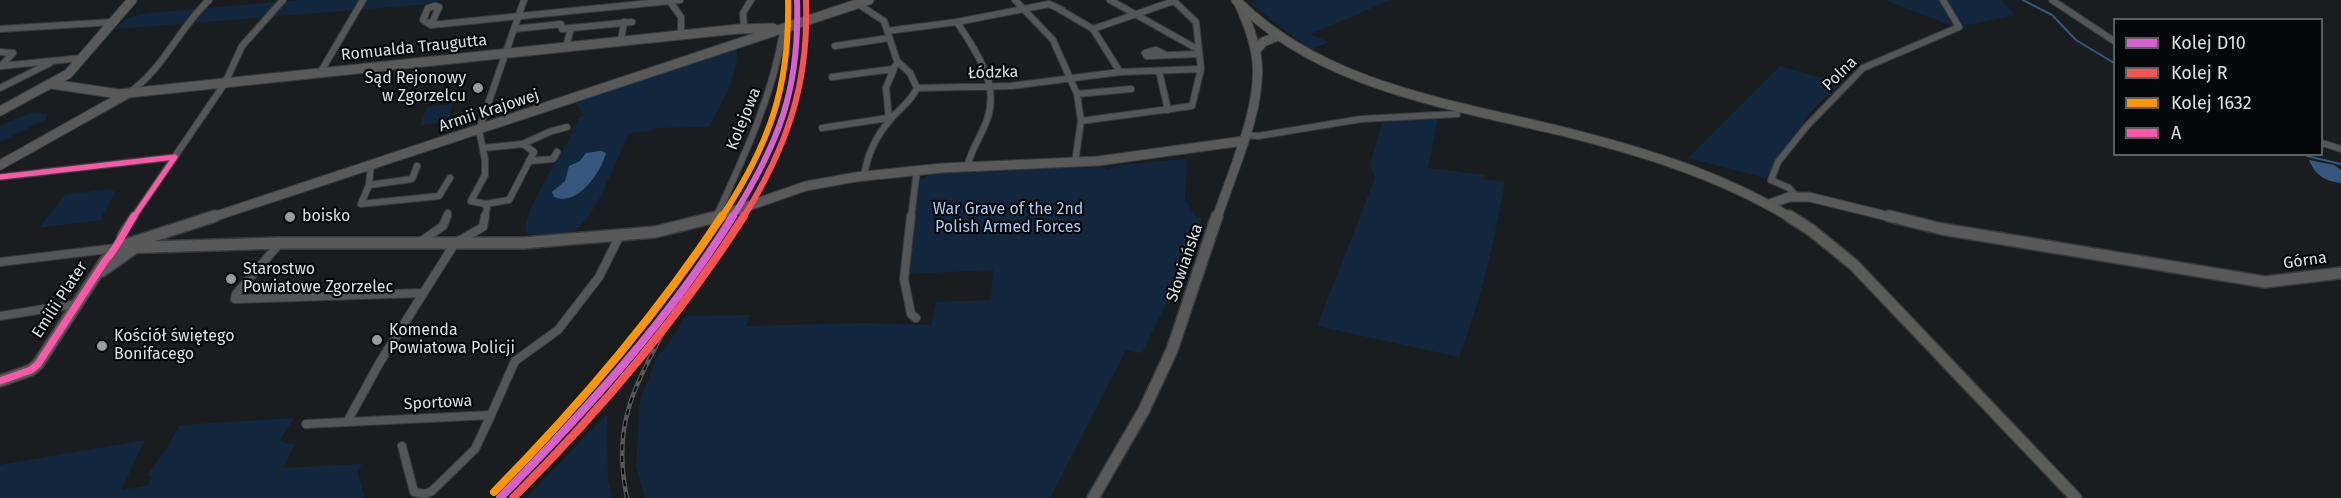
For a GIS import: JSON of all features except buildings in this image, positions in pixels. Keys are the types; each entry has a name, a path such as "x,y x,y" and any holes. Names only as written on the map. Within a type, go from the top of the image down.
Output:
{"main road":[{"path":"1238,2 1278,36 1334,66 1390,87 1680,165 1726,182 1790,215 1854,265 2076,498"}],"street":[{"path":"0,111 68,74 132,0"},
{"path":"0,165 148,80 196,11 209,0"},
{"path":"117,248 120,237 225,83 242,46 283,0"},
{"path":"320,73 363,0"},
{"path":"523,144 534,152 509,200 485,204 473,203 471,201 485,175 479,130 524,0"},
{"path":"609,7 611,0"},
{"path":"431,25 680,0"},
{"path":"746,41 743,13 751,0"},
{"name":"Armii Krajowej","path":"117,248 746,41 781,33 789,26 869,0"},
{"path":"1015,0 1053,40 1077,94 1081,121 1075,162"},
{"path":"1110,0 1199,52"},
{"path":"1081,121 1193,105 1200,69 1195,19 1173,0 1093,29"},
{"name":"Polna","path":"1791,197 1789,188 1771,180 1786,151 1863,68 1959,27 1943,0"},
{"path":"2052,0 2113,40"},
{"path":"669,1 681,17 681,35"},
{"name":"Słowiańska","path":"1093,498 1144,410 1172,350 1244,138 1258,84 1261,45 1238,2"},
{"path":"858,4 884,21 897,61 915,80 916,88 906,107 889,119 871,150 864,176"},
{"path":"887,31 957,22 1035,7 1062,10 1093,29 1120,72"},
{"path":"0,29 113,22"},
{"path":"621,41 624,22"},
{"path":"514,28 561,24 562,29 632,22"},
{"path":"957,22 981,60 991,87 992,100 988,117 967,166"},
{"path":"567,47 572,28"},
{"name":"Romualda Traugutta","path":"51,84 114,94 744,28 781,33"},
{"name":"Kolejowa","path":"721,216 718,213 771,92 781,33"},
{"path":"1261,45 1278,36"},
{"path":"835,46 889,38"},
{"path":"1261,45 1288,42"},
{"path":"0,52 13,53 1,66"},
{"path":"1165,55 1199,52"},
{"path":"1,66 82,58"},
{"path":"0,88 52,61"},
{"path":"889,119 886,88 897,61"},
{"path":"0,70 9,65"},
{"name":"Łódzka","path":"916,88 991,87 1120,72 1200,69"},
{"path":"832,77 906,70"},
{"path":"1159,71 1168,110"},
{"path":"1077,94 1131,89"},
{"path":"0,262 117,248 280,243 523,243 620,235 677,228 721,216 806,186 864,176 967,166 1114,159 1361,119 1457,114"},
{"path":"822,129 889,119"},
{"path":"483,148 523,144 549,132 567,127"},
{"path":"2323,143 2341,149"},
{"path":"529,161 553,159 557,152"},
{"path":"0,177 175,157"},
{"path":"371,166 369,185 361,204 439,196 450,178"},
{"path":"369,185 412,179 417,166"},
{"path":"916,318 911,314 904,279 917,170"},
{"path":"1770,204 1791,197"},
{"path":"1790,215 1784,206 1791,197"},
{"name":"Górna","path":"1791,197 1816,198 1903,221 1998,240 2273,282 2341,273"},
{"path":"347,422 380,362 455,243 471,236 483,227 487,208 485,204"},
{"path":"420,242 443,226 448,213"},
{"path":"491,415 515,361 558,330 599,277 620,235"},
{"path":"280,243 234,299 423,293"},
{"name":"Emilii Plater","path":"0,381 31,370 38,364 94,277 117,248"},
{"path":"94,277 124,254 137,248"},
{"path":"0,316 76,304"},
{"name":"Sportowa","path":"306,424 491,415 474,449 464,461 432,491 418,496 402,446"}],"green space":[{"path":"301,0 441,0 430,4 116,29 126,18 149,13"},
{"path":"1258,0 1391,0 1310,34 1329,42 1311,50 1250,3"},
{"path":"1885,0 1939,0 1954,25 1953,26"},
{"path":"1945,0 2001,0 2015,15 1963,26 1951,13"},
{"path":"737,48 732,79 709,127 654,128 652,131 629,133 605,187 589,216 580,226 560,235 531,235 526,232 526,224 534,202 580,117 584,115 575,102"},
{"path":"1780,66 1842,84 1819,103 1809,115 1766,178 1688,158"},
{"path":"453,104 447,122 420,125 427,107"},
{"path":"33,112 47,114 46,119 0,142 0,126"},
{"path":"1438,118 1428,168 1484,175 1483,179 1505,182 1486,271 1459,357 1317,326 1375,178 1370,165 1383,120"},
{"name":"War Grave of the 2nd Polish Armed Forces","path":"1187,160 1185,200 1196,217 1202,218 1177,281 1142,353 1126,350 1050,498 645,498 636,466 640,400 657,357 686,316 750,315 746,326 866,323 931,325 936,302 991,300 993,270 907,274 920,179 926,178 927,173 1061,167 1105,168 1105,171 1120,165"},
{"path":"110,189 115,192 100,220 39,228 65,195"},
{"path":"607,414 608,479 612,498 526,498"},
{"path":"294,418 279,441 294,445 283,468 362,464 357,471 365,498 0,498 0,465 145,440 121,490 147,486 152,478 148,475 150,471 166,450 180,425"}],"shaded area":[{"path":"601,151 606,153 603,161 587,186 572,197 563,199 554,197 552,192 565,181 569,166 580,161 586,153"},
{"path":"2309,160 2334,165 2341,170 2341,183 2322,177"}],"waterway":[{"path":"2023,0 2052,15 2076,40 2113,62"},
{"path":"2307,156 2341,164"}],"railway":[{"path":"627,498 622,449 628,409 644,370 702,262"}],"rail line":[{"name":"1632","path":"494,492 546,439 643,326 713,231 737,193 767,134 783,85 787,57 788,0"},
{"name":"D10","path":"500,498 579,415 629,358 699,267 743,200 768,153 788,103 797,58 797,0"},
{"name":"R","path":"513,498 590,417 639,360 707,271 756,196 786,137 797,102 805,59 806,0"}],"transit line":[{"name":"A","path":"0,177 175,157"},
{"name":"A","path":"0,381 31,370 38,364 105,261 117,248 120,237 175,157"}],"place":[{"name":"Sąd Rejonowy w Zgorzelcu","path":"478,88"},
{"name":"boisko","path":"290,217"},
{"name":"Starostwo Powiatowe Zgorzelec","path":"231,279"},
{"name":"Komenda Powiatowa Policji","path":"377,340"},
{"name":"Kościół świętego Bonifacego","path":"102,346"}]}
